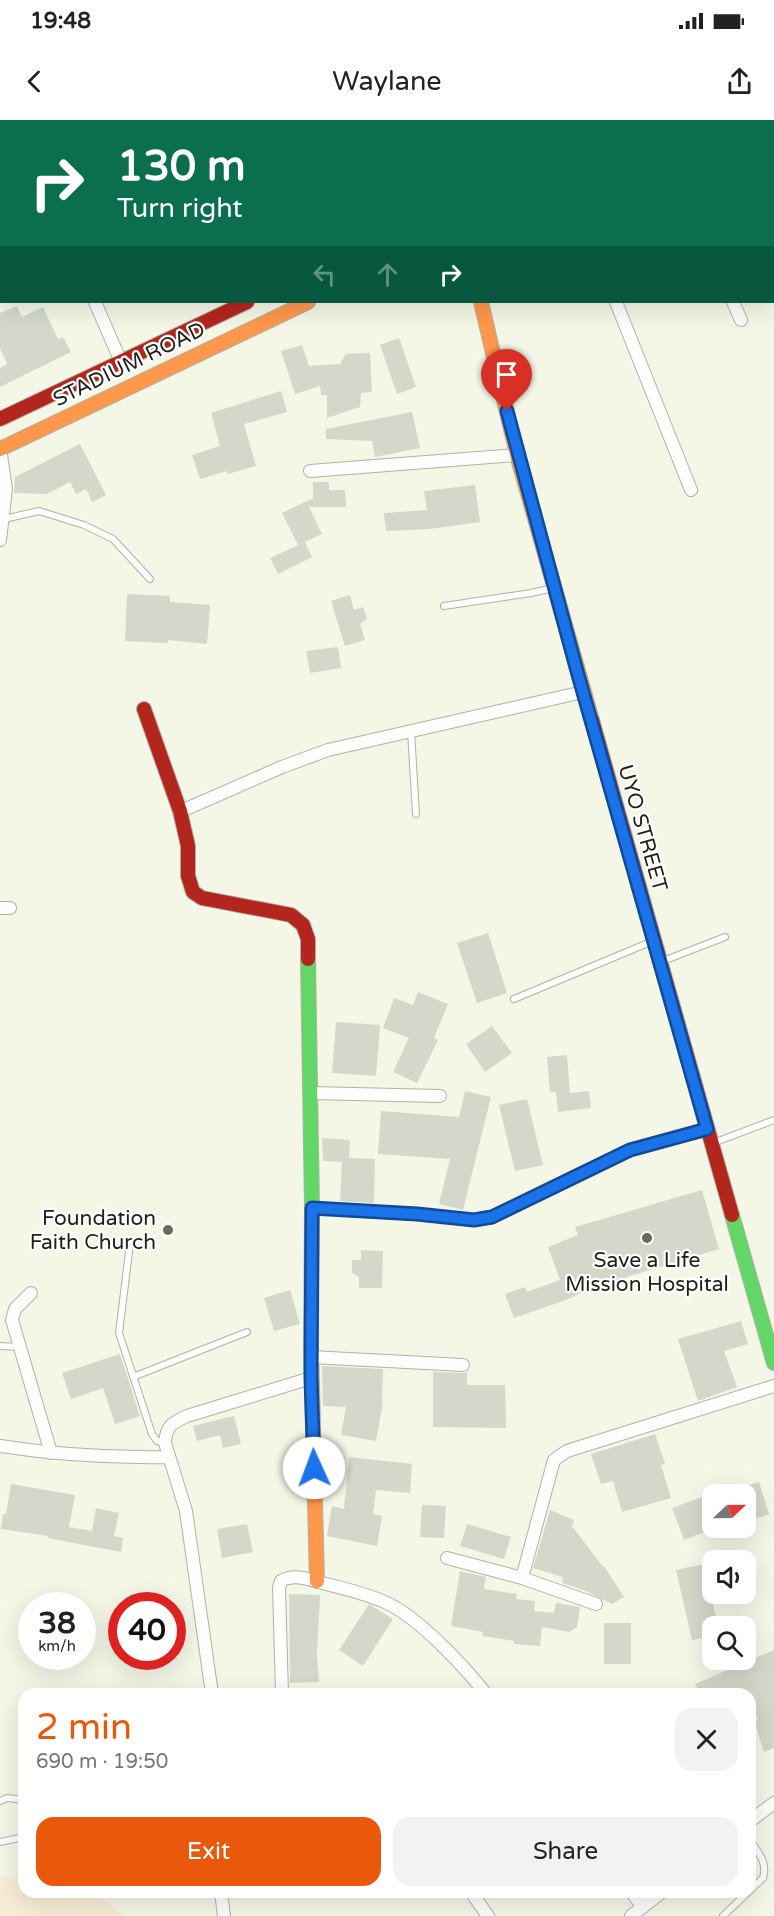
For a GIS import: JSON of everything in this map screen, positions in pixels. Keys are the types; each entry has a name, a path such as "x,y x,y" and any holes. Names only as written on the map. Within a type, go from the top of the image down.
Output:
{"street":[{"path":"95,303 121,362"},
{"name":"STADIUM ROAD","path":"0,419 245,303"},
{"name":"STADIUM ROAD","path":"0,448 306,303"},
{"name":"UYO STREET","path":"481,303 517,454 554,588 773,1358"},
{"path":"616,303 691,490"},
{"path":"733,303 741,320"},
{"path":"0,448 6,489 0,540"},
{"path":"310,471 517,454"},
{"path":"179,812 282,767 328,750 583,692"},
{"path":"144,709 179,812 188,846 189,884 193,893 200,898 291,915 303,925 308,939 312,1208 311,1378 317,1581"},
{"path":"310,1093 440,1096"},
{"path":"312,1208 474,1220 492,1217 630,1150 707,1129"},
{"path":"31,1293 15,1309 12,1320 51,1453"},
{"path":"311,1357 463,1365"},
{"path":"211,1688 186,1511 165,1443 165,1432 173,1422 187,1416 311,1378"},
{"path":"522,1578 554,1460 567,1451 774,1386"},
{"path":"0,1446 111,1458 170,1456"},
{"path":"447,1558 522,1578 596,1604"},
{"path":"282,1688 279,1588 281,1581 294,1576 388,1603 411,1618 438,1642 480,1688"},
{"path":"756,1816 774,1803"},
{"path":"222,1898 224,1916"},
{"path":"475,1898 488,1916"},
{"path":"636,1898 643,1907"},
{"path":"631,1916 654,1898"}],"lane":[{"path":"4,519 39,511 84,525 113,539 150,579"},
{"path":"444,606 554,588"},
{"path":"411,731 416,814"},
{"path":"660,963 725,937"},
{"path":"514,999 654,941"},
{"path":"711,1143 774,1120"},
{"path":"130,1245 119,1333 152,1434 157,1441 165,1443"},
{"path":"133,1377 248,1332"},
{"path":"0,1346 20,1347"},
{"path":"0,1801 7,1798 18,1799"},
{"path":"0,1842 18,1839"},
{"path":"756,1850 763,1861 765,1870 763,1878 756,1885"},
{"path":"723,1916 742,1898"}],"shaded area":[{"path":"18,1876 18,1898 99,1898 124,1916 0,1916 0,1877"}],"building":[{"path":"17,306 22,317 43,307 58,339 63,337 71,352 0,387 0,368 7,364 0,348 0,313"},
{"path":"399,338 416,387 397,394 380,345"},
{"path":"302,345 309,366 340,364 346,354 370,353 372,392 361,393 360,407 327,418 327,395 321,395 320,386 295,394 281,351"},
{"path":"281,391 287,412 244,424 256,466 200,479 192,455 220,446 211,413"},
{"path":"412,412 420,448 375,457 372,441 326,439 326,429"},
{"path":"80,444 106,495 92,502 86,489 76,494 70,482 47,494 14,493 15,477"},
{"path":"313,482 329,482 329,490 345,490 346,507 309,507 322,534 298,545 282,513 313,498"},
{"path":"475,485 480,522 430,529 386,531 384,513 427,510 424,491"},
{"path":"305,542 312,557 278,574 270,558"},
{"path":"127,594 170,596 170,602 210,605 207,644 168,640 168,643 125,641"},
{"path":"350,595 354,610 363,607 367,619 360,624 365,640 345,646 331,601"},
{"path":"338,647 341,668 310,673 306,651"},
{"path":"488,933 507,993 477,1003 457,943"},
{"path":"418,992 448,1004 434,1038 438,1040 417,1083 393,1072 409,1038 383,1028 394,998 413,1005"},
{"path":"336,1022 380,1025 376,1076 332,1073"},
{"path":"492,1026 512,1053 485,1072 466,1044"},
{"path":"567,1055 570,1093 589,1091 591,1108 558,1112 556,1092 550,1092 547,1057"},
{"path":"465,1091 491,1097 463,1210 439,1204 450,1159 378,1154 381,1111 459,1117"},
{"path":"527,1099 543,1165 515,1171 499,1105"},
{"path":"322,1138 350,1140 349,1158 375,1159 374,1203 340,1201 342,1162 323,1161"},
{"name":"Save a Life Mission Hospital","path":"702,1190 719,1249 588,1289 566,1300 514,1318 505,1294 525,1287 527,1292 560,1280 548,1247 578,1235 575,1227"},
{"path":"361,1250 383,1251 382,1288 359,1288 359,1277 352,1273 352,1260 361,1260"},
{"path":"290,1290 300,1324 274,1331 264,1298"},
{"path":"741,1321 748,1344 724,1351 737,1387 698,1401 678,1339"},
{"path":"120,1354 140,1416 115,1424 103,1388 71,1399 62,1373"},
{"path":"322,1366 383,1369 383,1403 376,1441 341,1435 346,1407 323,1406"},
{"path":"433,1372 467,1373 467,1385 505,1385 506,1428 433,1427"},
{"path":"234,1416 241,1444 223,1448 220,1435 197,1441 193,1426"},
{"path":"655,1434 665,1464 661,1465 671,1498 622,1512 613,1481 601,1484 591,1454"},
{"path":"349,1457 412,1464 410,1493 376,1490 373,1514 382,1516 377,1546 327,1536 332,1506 344,1509"},
{"path":"759,1482 769,1514 756,1519 756,1484 752,1484"},
{"path":"11,1484 75,1495 69,1527 92,1531 96,1508 119,1513 114,1536 123,1538 121,1552 48,1538 48,1536 1,1529"},
{"path":"702,1497 702,1533 684,1540 672,1508"},
{"path":"422,1505 446,1506 444,1538 420,1537"},
{"path":"550,1510 574,1520 572,1526 604,1566 624,1597 612,1604 586,1591 562,1583 563,1577 533,1568"},
{"path":"247,1524 253,1552 222,1558 217,1529"},
{"path":"467,1524 511,1537 504,1559 460,1546"},
{"path":"702,1564 702,1604 713,1604 716,1616 702,1616 702,1638 692,1640 676,1570"},
{"path":"460,1571 486,1577 484,1589 517,1594 516,1599 535,1601 534,1611 554,1613 556,1603 580,1607 577,1627 569,1632 542,1627 540,1646 514,1644 514,1641 483,1636 483,1632 451,1626"},
{"path":"289,1594 320,1595 317,1655 319,1682 290,1683"},
{"path":"369,1604 393,1619 363,1666 339,1650"},
{"path":"604,1623 631,1623 631,1664 604,1664"},
{"path":"774,1650 774,1748 764,1752 756,1726 756,1720 758,1719 756,1688 697,1688 695,1684 728,1670 756,1670 756,1658"}],"traffic: fast":[{"path":"308,959 312,1208 311,1347"},
{"path":"732,1215 774,1363"}],"traffic: slow":[{"path":"0,449 306,303"},
{"path":"481,303 517,455 592,720"},
{"path":"311,1347 317,1581"}],"traffic: jam":[{"path":"0,419 245,303"},
{"path":"144,709 180,811 188,846 188,876 193,892 202,898 291,915 303,925 308,939 308,959"},
{"path":"592,720 732,1215"}],"place":[{"name":"Foundation Faith Church","path":"168,1230"},
{"name":"Save a Life Mission Hospital","path":"647,1238"}],"route":[{"path":"314,1468 311,1378 312,1208 474,1220 492,1217 630,1150 707,1129 577,671 507,411"}]}
